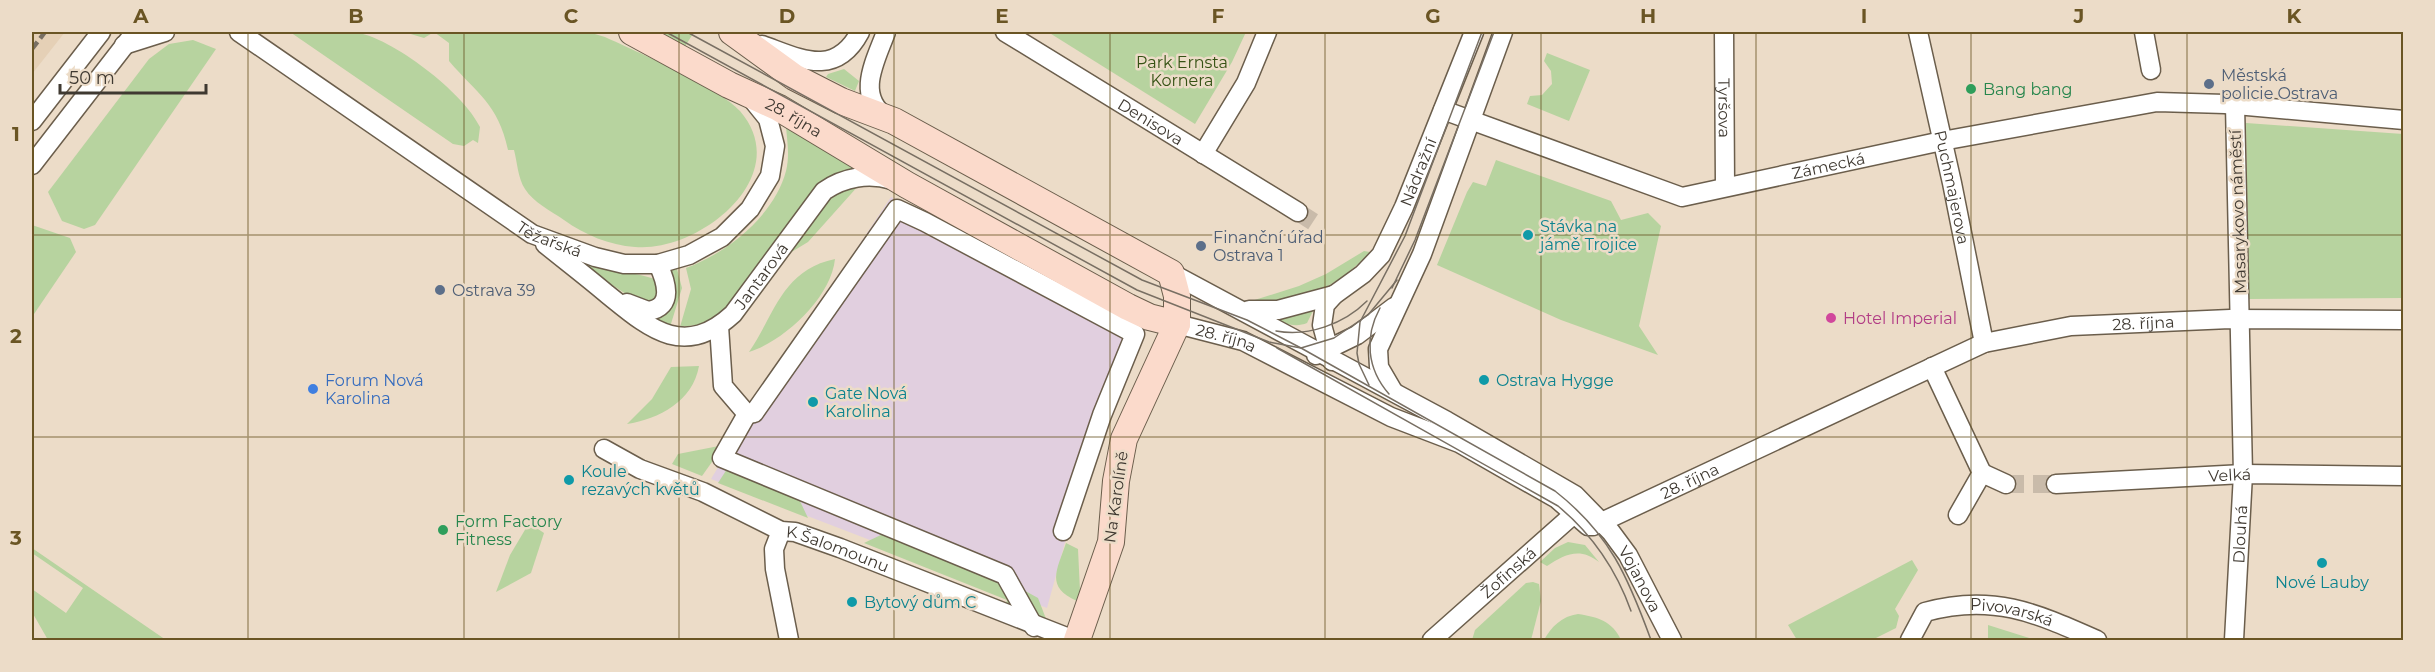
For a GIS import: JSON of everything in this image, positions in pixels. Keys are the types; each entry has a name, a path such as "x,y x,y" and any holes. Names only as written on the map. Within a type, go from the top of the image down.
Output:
{"street":[{"path":"32,121 101,32"},
{"path":"32,165 129,38 165,32"},
{"name":"Těžařská","path":"239,32 532,234 614,262 658,264 689,255 722,237 750,209 770,176 775,146 771,124 757,103 729,85"},
{"name":"28. října","path":"632,32 729,85 779,108 907,185 1128,307 1149,317 1237,338 1391,417 1459,443 1579,509"},
{"path":"738,35 793,58 819,61 842,53 860,32"},
{"path":"886,32 868,88 874,105 886,117"},
{"name":"Denisova","path":"1005,32 1298,212"},
{"path":"1203,154 1246,83 1267,32"},
{"name":"Nádražní","path":"1239,307 1251,311 1270,312 1334,295 1355,281 1381,255 1404,207 1474,32"},
{"name":"Nádražní","path":"1394,392 1381,372 1377,354 1422,254 1503,32"},
{"name":"Tyršova","path":"1724,32 1725,185"},
{"name":"Puchmajerova","path":"1918,32 1953,183 1984,343"},
{"path":"2144,32 2151,70"},
{"path":"738,35 794,77 841,101 886,117 1326,354 1548,478 1579,509"},
{"name":"Zámecká","path":"1443,110 1682,196 1725,185 1942,141 2157,102 2230,104"},
{"name":"Masarykovo náměstí","path":"2236,319 2230,104 2403,120"},
{"name":"Jantarová","path":"532,234 647,326 662,332 687,336 719,326 738,308 824,191 848,179 867,177 883,177 907,185"},
{"path":"747,414 754,413 897,209 1135,334 1102,416 1063,531"},
{"name":"Jantarová","path":"607,293 637,308 648,311 658,308 666,298 668,289 658,264"},
{"name":"28. října","path":"1172,273 1177,296 1177,324"},
{"path":"1334,295 1325,305 1322,318 1326,354 1360,401"},
{"name":"Nádražní","path":"1273,355 1290,359 1326,354 1372,326 1401,298"},
{"name":"28. října","path":"1602,523 1984,343 2071,326 2236,319 2403,320"},
{"name":"Dlouhá","path":"2234,640 2243,474 2236,319"},
{"name":"Na Karolíně","path":"1076,640 1111,542 1116,481 1124,439 1177,324"},
{"path":"719,326 723,386 747,414"},
{"path":"1932,367 1982,473 2006,484"},
{"path":"747,414 722,458 1005,575 1034,627"},
{"name":"K Šalomounu","path":"604,449 640,469 703,492 781,531 795,532 840,548 1034,627 1076,640"},
{"path":"1958,515 1982,473"},
{"name":"Velká","path":"2056,484 2243,474 2403,476"},
{"path":"1539,488 1547,499 1553,514 1553,526 1548,537"},
{"name":"Vojanova","path":"1579,509 1602,523 1634,565 1672,640"},
{"name":"Žofinská","path":"1432,640 1579,509"},
{"path":"781,531 774,549 775,569 789,640"},
{"name":"Pivovarská","path":"1910,640 1925,612 1962,604 1994,603 2059,624 2097,640"}],"shaded area":[{"path":"32,32 65,32 32,74"},
{"name":"Gate Nová Karolina","path":"891,197 1139,332 1141,336 1141,345 1108,414 1076,502 1047,608 711,479 783,359"}],"green space":[{"path":"339,30 354,32 370,36 406,55 443,83 472,113 480,127 478,143 473,140 464,146 453,144 290,32"},
{"path":"404,32 434,32 424,38"},
{"path":"434,32 588,32 605,37 656,61 715,92 740,111 754,136 756,161 748,184 732,206 711,224 686,237 660,246 635,247 607,242 589,235 528,194 521,180 514,150 508,150 504,134 492,110 449,61 449,43"},
{"path":"655,32 694,32 684,48"},
{"name":"Park Ernsta Kornera","path":"1048,32 1246,32 1232,62 1195,124"},
{"path":"193,40 216,49 95,225 84,229 62,221 48,192 149,59 169,44"},
{"path":"1547,53 1590,70 1569,121 1527,104 1530,96 1542,95 1552,84 1551,71 1544,61"},
{"path":"844,69 859,81 855,91 826,77 828,74"},
{"path":"2246,123 2403,134 2403,298 2249,299"},
{"path":"786,126 864,167 838,175 727,311 704,324 680,327 691,289 686,268 717,253 747,231 760,218 780,187 788,159"},
{"path":"1496,160 1611,201 1621,220 1648,213 1661,226 1639,326 1658,355 1561,320 1437,265 1467,192 1473,182 1486,186"},
{"path":"859,185 808,242 780,259 822,205 844,191"},
{"path":"32,225 70,238 76,252 32,317"},
{"path":"1364,251 1370,252 1357,265 1329,286 1313,293 1280,303 1245,303 1299,286 1326,274"},
{"path":"835,259 832,274 825,288 804,316 777,338 749,352 791,283 817,265"},
{"path":"583,262 659,281 657,300 641,304 582,265"},
{"path":"677,269 682,288 670,327 652,318 671,304 674,299 675,287 670,271"},
{"path":"1314,309 1307,323 1292,325 1277,320"},
{"path":"699,366 690,389 673,406 651,418 627,424 652,399 671,367"},
{"path":"724,445 702,476 672,464 678,454"},
{"path":"727,469 799,499 808,518 718,483"},
{"path":"529,523 544,533 531,573 496,592 510,555"},
{"path":"885,533 996,577 1018,612 1005,607 1007,600 864,543"},
{"path":"1568,542 1585,545 1599,562 1592,557 1573,554 1560,558 1547,566 1540,562 1555,548"},
{"path":"1066,543 1078,549 1080,591 1077,601 1067,596 1057,584 1057,570"},
{"path":"32,548 166,640 48,640 32,612 32,589 66,613 83,588 32,553"},
{"path":"1912,560 1918,570 1895,609 1899,616 1896,628 1872,640 1797,640 1788,625"},
{"path":"1526,583 1539,584 1541,601 1531,640 1472,640 1475,630"},
{"path":"1018,587 1038,598 1048,624 1032,610"},
{"path":"1578,614 1609,624 1621,640 1544,640 1558,623"},
{"path":"1988,625 2036,640 1988,640"}],"tunnel":[{"path":"1298,212 1318,225"},
{"path":"2006,484 2056,484"}],"tram line":[{"path":"666,32 1137,290 1269,342 1301,348 1334,338 1368,315 1397,280"},
{"path":"687,32 1142,280 1247,320 1301,348 1555,491 1590,524 1615,558 1634,596 1651,640"},
{"path":"1369,385 1359,364 1357,353 1360,322 1405,236 1482,32"},
{"path":"1392,288 1415,240 1494,32"},
{"path":"1276,331 1300,332 1325,327 1348,316 1367,301"},
{"path":"1380,308 1372,330 1370,353 1376,374 1389,394"},
{"path":"1277,348 1558,506 1593,541 1611,567 1631,611"}],"railway":[{"path":"32,49 45,32"}],"place":[{"name":"Městská policie Ostrava","path":"2209,84"},
{"name":"Bang bang","path":"1971,89"},
{"name":"Stávka na jámě Trojice","path":"1528,235"},
{"name":"Finanční úřad Ostrava 1","path":"1201,246"},
{"name":"Ostrava 39","path":"440,290"},
{"name":"Hotel Imperial","path":"1831,318"},
{"name":"Ostrava Hygge","path":"1484,380"},
{"name":"Forum Nová Karolina","path":"313,389"},
{"name":"Gate Nová Karolina","path":"813,402"},
{"name":"Koule rezavých květů","path":"569,480"},
{"name":"Form Factory Fitness","path":"443,530"},
{"name":"Nové Lauby","path":"2322,563"},
{"name":"Bytový dům C","path":"852,602"}]}
